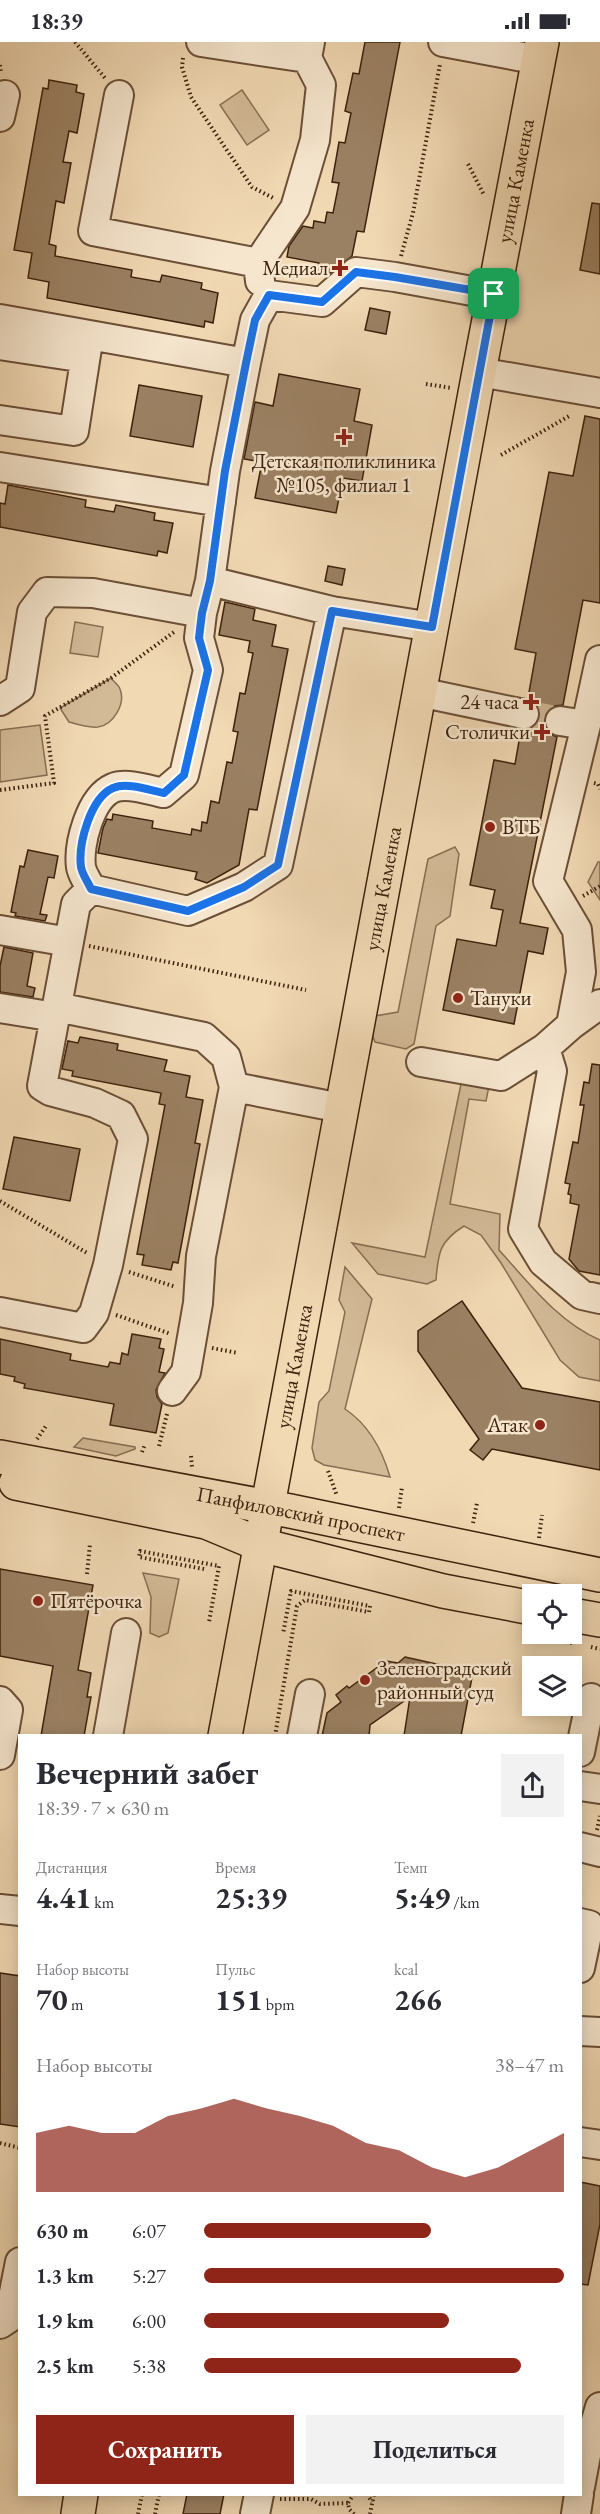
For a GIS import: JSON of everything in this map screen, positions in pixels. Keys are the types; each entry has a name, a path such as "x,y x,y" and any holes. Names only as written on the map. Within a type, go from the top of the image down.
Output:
{"main road":[{"name":"улица Каменка","path":"225,1734 478,372 540,51"},
{"name":"Панфиловский проспект","path":"0,1457 268,1507 600,1575"},
{"name":"Панфиловский проспект","path":"0,1479 206,1521 261,1545 443,1591 522,1606"},
{"path":"582,1624 599,1639"},
{"path":"78,2514 81,2496"}],"lane":[{"path":"443,42 540,51"},
{"path":"192,46 309,50 321,85 315,140 295,208 258,264 260,281 269,295 322,302 356,272 494,294"},
{"path":"119,95 93,231 258,264"},
{"path":"91,889 81,868 83,836 92,812 104,794 114,787 131,787 164,793 184,775 208,670 199,638 210,581 221,501 255,320 269,295"},
{"path":"0,319 87,346"},
{"path":"0,345 87,346 246,363"},
{"path":"0,420 75,431 87,346"},
{"path":"478,372 600,393"},
{"path":"0,466 221,501"},
{"path":"210,581 332,611 432,627"},
{"path":"0,701 21,688 32,612 47,592 93,593 202,613"},
{"path":"91,889 188,911 244,887 278,865 332,611"},
{"path":"571,1025 581,972 577,930 548,881 573,723 600,660"},
{"path":"419,692 524,714"},
{"path":"0,1312 83,1328 96,1308 108,1265 132,1138 121,1115 95,1103 50,1091 42,1086 76,904 91,889"},
{"path":"0,930 69,942"},
{"path":"421,1062 501,1076 545,1048 600,1004"},
{"path":"0,1008 56,1012 204,1037 226,1057 234,1087 201,1256 198,1303 186,1372 172,1391"},
{"path":"545,1048 552,1071 523,1229 543,1262 582,1295 600,1299"},
{"path":"234,1087 341,1108"},
{"path":"108,1734 126,1633"},
{"path":"302,1734 310,1694"},
{"path":"582,1742 591,1698"},
{"path":"0,1701 8,1710 0,1755"},
{"path":"582,1786 600,1789"},
{"path":"582,1848 600,1852"},
{"path":"0,1909 18,1911"},
{"path":"582,1959 590,1925"},
{"path":"582,2031 600,2032"},
{"path":"582,2142 600,2145"},
{"path":"0,2324 9,2318 18,2272"},
{"path":"583,2455 599,2420"},
{"path":"576,2514 579,2496"},
{"path":"255,2514 268,2497"}],"path":[{"path":"75,42 119,95"},
{"path":"395,277 415,202 443,42"},
{"path":"192,46 182,67 191,97 252,188 295,208"},
{"path":"468,164 484,195"},
{"path":"501,455 571,415"},
{"path":"0,790 54,783 45,716 111,678 202,613"},
{"path":"69,942 306,990"},
{"path":"0,1201 108,1265 180,1288"},
{"path":"96,1308 191,1343 238,1353"},
{"path":"159,1446 172,1391"},
{"path":"35,1442 46,1426"},
{"path":"142,1452 145,1444"},
{"path":"191,1456 192,1468"},
{"path":"328,1471 337,1497"},
{"path":"398,1515 402,1487"},
{"path":"471,1530 477,1503"},
{"path":"538,1542 543,1515"},
{"path":"87,1574 90,1544"},
{"path":"204,1569 139,1557 140,1551 219,1566 209,1622"},
{"path":"275,1734 297,1606 305,1600 369,1612 370,1606 291,1591 283,1634"},
{"path":"0,2143 18,2148"},
{"path":"138,2514 142,2496"},
{"path":"155,2514 159,2496"},
{"path":"353,2496 348,2503 349,2510 354,2514"},
{"path":"368,2496 372,2502"},
{"path":"369,2513 374,2496"},
{"path":"268,2497 311,2499 320,2504 348,2503"},
{"path":"343,2514 349,2510"}],"shaded area":[{"path":"242,90 269,130 247,145 220,105"},
{"path":"75,622 103,627 98,657 70,653"},
{"path":"111,678 119,688 121,695 120,707 113,718 98,727 87,727 69,722 60,708"},
{"path":"40,725 47,775 0,782 0,730"},
{"path":"455,847 459,854 450,916 436,926 414,1044 406,1049 375,1042 372,1034 375,1016 398,1012 428,859"},
{"path":"600,862 600,900 588,882"},
{"path":"461,1084 489,1086 486,1101 469,1099 450,1204 500,1214 499,1250 557,1312 600,1340 600,1381 579,1377 560,1360 501,1263 481,1235 464,1226 456,1231 445,1242 439,1255 436,1280 427,1284 378,1274 352,1243 425,1257"},
{"path":"345,1267 372,1299 345,1409 361,1422 374,1439 390,1477 324,1465 315,1460 312,1448 319,1402 329,1391 345,1312 339,1300"},
{"path":"83,1438 135,1447 135,1449 116,1456 74,1447"},
{"path":"143,1573 179,1579 168,1633 159,1637 150,1633 151,1597"}],"building":[{"path":"365,42 400,42 364,232 357,231 352,256 328,275 317,273 319,263 287,257 289,246 303,226 313,228 314,221 325,223 327,212 333,213 339,183 332,182 339,142 345,143 351,113 345,111 353,73 359,74"},
{"path":"49,80 77,85 76,92 84,94 77,133 69,131 63,162 71,163 64,203 56,201 49,244 56,246 55,256 132,270 131,277 160,282 162,275 202,283 201,289 218,293 213,323 205,321 204,327 47,298 49,282 28,278 32,253 14,250 43,88 48,89"},
{"path":"592,203 600,204 600,274 580,270"},
{"path":"370,308 390,312 386,334 365,330"},
{"path":"279,374 360,389 354,421 372,425 362,481 343,478 336,513 255,498 262,462 244,459 255,402 273,406"},
{"path":"139,385 202,396 193,447 130,436"},
{"path":"585,416 600,419 600,603 583,600 563,705 554,706 547,711 544,718 545,728 557,737 520,923 548,928 543,954 528,951 514,1024 443,1010 457,939 496,946 503,910 491,908 495,890 470,885 494,760 515,764 521,730 537,725 540,718 539,708 535,701 528,698 536,653 515,649 549,472 573,476"},
{"path":"8,485 86,500 85,507 114,512 116,505 155,513 154,520 173,523 167,553 158,551 157,556 0,527 0,503 5,504"},
{"path":"328,566 345,569 342,585 325,581"},
{"path":"225,602 255,609 253,620 276,625 272,646 288,649 257,810 249,809 239,865 207,883 195,879 197,872 98,853 103,828 107,819 112,820 113,814 153,821 152,828 191,835 192,829 201,831 202,822 207,823 211,801 219,803 227,762 232,763 238,732 233,731 240,693 245,694 253,653 248,652 250,641 219,635"},
{"path":"28,850 58,856 54,878 48,877 40,914 47,915 45,921 15,916 16,913 11,912 20,866 24,867"},
{"path":"4,947 33,953 27,986 35,988 33,997 0,992 0,966"},
{"path":"80,1037 118,1044 117,1050 167,1060 164,1071 190,1076 186,1097 203,1100 195,1143 200,1144 178,1263 173,1262 171,1270 142,1265 144,1255 137,1254 165,1105 159,1104 161,1093 72,1076 73,1071 62,1069 68,1041 78,1043"},
{"path":"592,1064 600,1065 600,1275 579,1271 569,1259 579,1205 570,1203 571,1195 568,1194 570,1184 565,1183 573,1142 578,1143 584,1105 580,1105 584,1082 589,1083"},
{"path":"14,1137 80,1149 70,1201 3,1189"},
{"path":"462,1301 522,1388 600,1402 600,1470 492,1449 483,1460 470,1450 479,1439 418,1351 418,1331"},
{"path":"132,1334 161,1339 159,1348 164,1349 159,1372 165,1373 156,1390 157,1397 162,1404 156,1433 110,1425 114,1404 24,1388 25,1384 14,1381 15,1377 0,1374 0,1339 71,1354 70,1360 108,1367 110,1362 120,1364 122,1353 128,1355"},
{"path":"0,1569 93,1585 78,1670 91,1673 87,1697 91,1697 84,1734 41,1734 53,1666 0,1656"},
{"path":"405,1657 473,1672 461,1734 404,1734 410,1697 370,1725 369,1734 322,1734 327,1713 341,1702 336,1695 386,1661 398,1663"},
{"path":"0,1973 18,1976 18,2127 0,2124"},
{"path":"582,2182 600,2186 600,2224 588,2285 582,2284"},
{"path":"187,2496 224,2496 220,2514 183,2514"}],"tunnel":[{"path":"524,714 560,721"}],"place":[{"name":"Медиал","path":"340,268"},
{"name":"Детская поликлиника №105, филиал 1","path":"344,437"},
{"name":"24 часа","path":"531,702"},
{"name":"Столички","path":"542,732"},
{"name":"ВТБ","path":"490,827"},
{"name":"Тануки","path":"458,998"},
{"name":"Атак","path":"540,1425"},
{"name":"Пятёрочка","path":"38,1601"},
{"name":"Зеленоградский районный суд","path":"365,1680"}],"route":[{"path":"356,272 494,294 432,627 332,611 278,865 244,887 188,911 118,893 91,889 81,868 83,836 92,812 104,794 114,787 131,787 164,793 184,775 208,670 199,638 210,581 225,471 255,320 269,295 322,302 356,272"}]}
